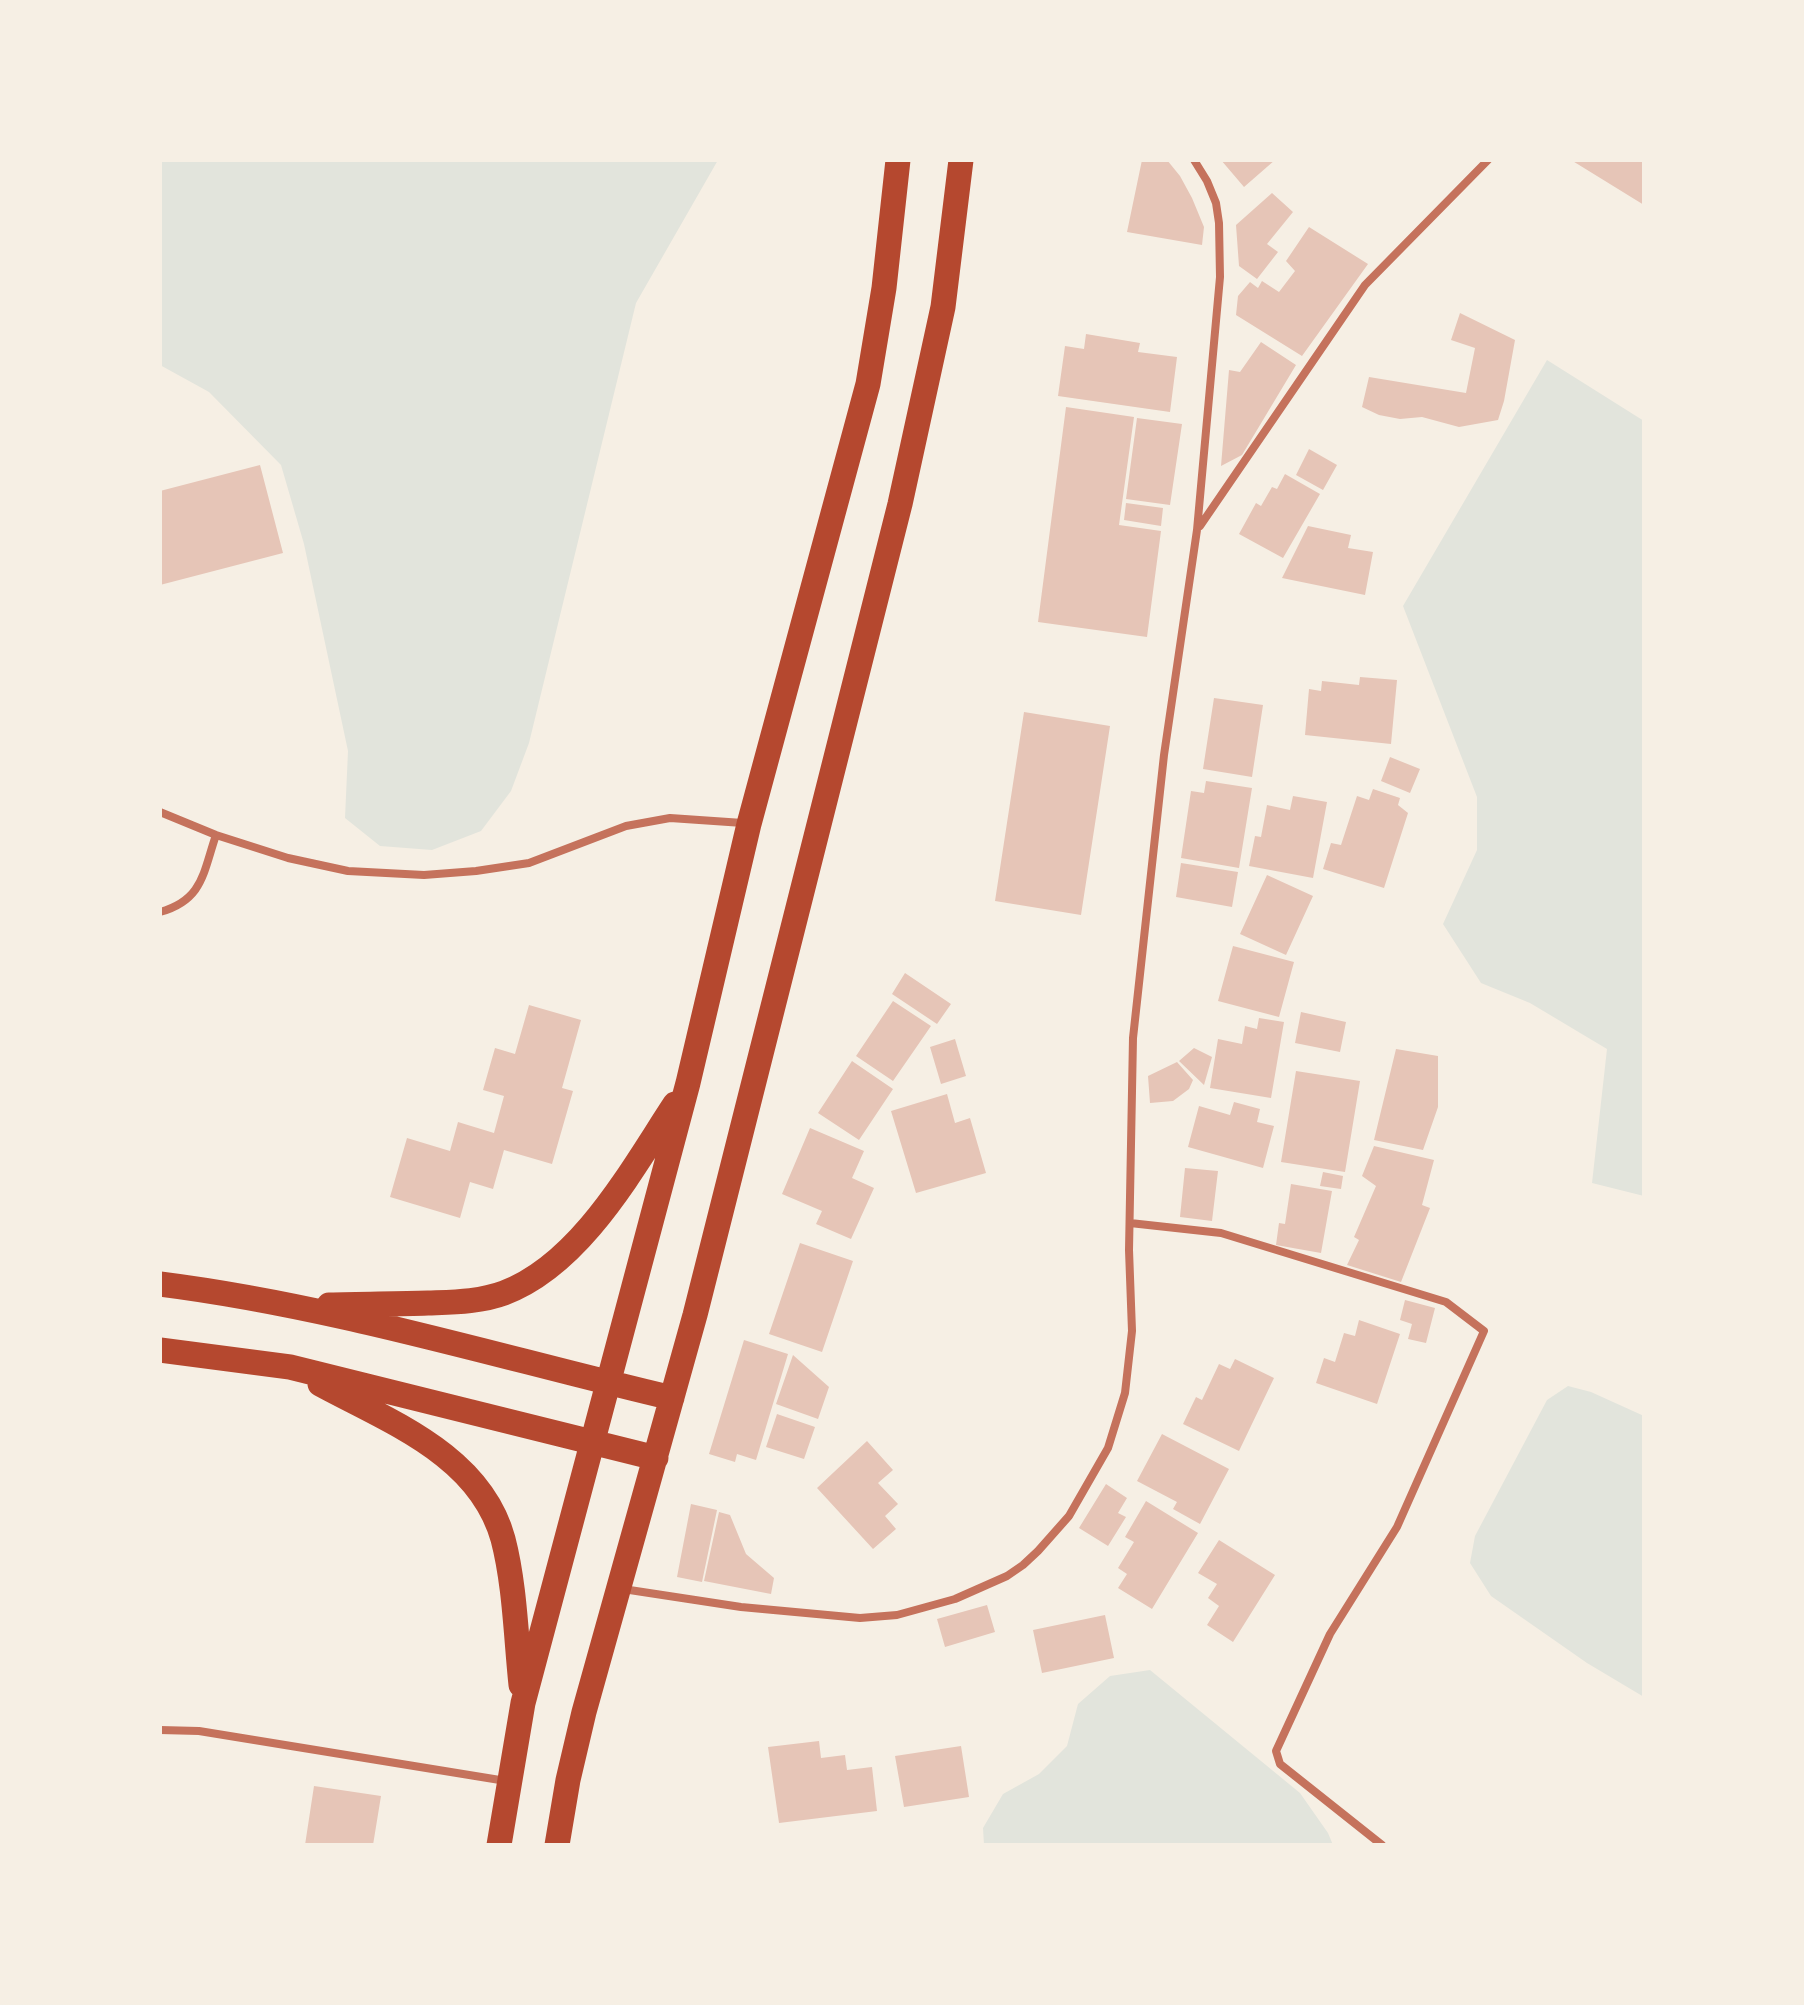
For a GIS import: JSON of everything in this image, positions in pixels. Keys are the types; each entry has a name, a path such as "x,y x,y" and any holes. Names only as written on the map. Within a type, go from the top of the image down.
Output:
{"main road":[{"path":"499,1845 523,1703 688,1083 749,824 868,384 884,288 898,160"},
{"path":"557,1845 568,1780 695,1316 900,504 943,307 962,160"},
{"path":"296,1305 460,1302 502,1294 537,1276 570,1249 606,1205 688,1083"},
{"path":"160,1284 296,1305 672,1398"},
{"path":"160,1350 290,1367 656,1458"},
{"path":"290,1367 414,1434 452,1460 474,1482 502,1536 523,1703"}],"lane":[{"path":"619,1589 742,1607 860,1618 897,1615 954,1598 1024,1566 1069,1516 1118,1422 1132,1331 1133,1038 1164,755 1197,530 1220,276 1216,202 1194,160"},
{"path":"1197,530 1365,285 1488,160"},
{"path":"160,812 288,858 348,871 424,875 529,862 626,826 670,818 749,824"},
{"path":"160,912 186,902 198,888 216,835"},
{"path":"1130,1223 1221,1233 1446,1302 1484,1330 1397,1527 1330,1634 1276,1752 1280,1764 1382,1845"},
{"path":"160,1730 199,1731 508,1782"}],"shaded area":[{"path":"160,160 718,160 636,303 529,743 511,791 481,831 432,850 380,846 345,818 348,751 304,544 281,465 209,392 160,365"},
{"path":"1547,360 1644,421 1644,1196 1592,1183 1607,1049 1530,1003 1481,983 1443,924 1477,850 1477,797 1403,606"},
{"path":"1568,1386 1644,1416 1644,1697 1587,1663 1491,1596 1470,1563 1475,1536 1547,1400"},
{"path":"1150,1670 1300,1793 1333,1845 984,1845 983,1828 1003,1794 1039,1774 1067,1746 1078,1704 1110,1676"}],"building":[{"path":"1142,160 1167,160 1180,176 1204,227 1202,245 1127,232"},
{"path":"1221,160 1275,160 1244,187"},
{"path":"1571,160 1644,160 1644,205"},
{"path":"1272,193 1293,212 1267,244 1278,252 1257,279 1239,266 1236,225"},
{"path":"1309,227 1368,264 1302,356 1236,315 1238,296 1250,282 1258,288 1262,281 1279,292 1295,271 1286,261"},
{"path":"1460,313 1515,340 1498,420 1459,427 1422,417 1400,419 1379,415 1362,407 1369,377 1466,393 1475,348 1451,340"},
{"path":"1086,334 1140,343 1138,352 1177,357 1170,412 1058,396 1065,346 1084,349"},
{"path":"1261,342 1296,365 1242,455 1221,466 1229,370 1240,372"},
{"path":"1066,407 1134,417 1119,525 1161,531 1147,637 1038,622"},
{"path":"1137,418 1182,424 1170,505 1126,499"},
{"path":"1309,449 1337,465 1323,490 1296,475"},
{"path":"260,465 283,553 160,585 160,491"},
{"path":"1285,474 1320,494 1283,558 1239,534 1256,503 1261,506"},
{"path":"1126,503 1163,508 1161,526 1124,520"},
{"path":"1308,526 1351,535 1348,548 1373,552 1365,595 1282,578"},
{"path":"1360,677 1397,680 1391,744 1305,735 1309,689 1321,691 1322,681 1359,685"},
{"path":"1214,698 1263,705 1252,777 1203,769"},
{"path":"1024,712 1110,726 1081,915 995,901"},
{"path":"1390,757 1420,769 1410,793 1381,781"},
{"path":"1206,781 1252,788 1239,868 1181,858 1191,791 1204,793"},
{"path":"1373,789 1400,798 1398,805 1408,813 1384,888 1323,869 1331,843 1341,845 1357,796 1369,800"},
{"path":"1293,796 1327,802 1313,878 1249,866 1255,836 1261,837 1267,805 1290,810"},
{"path":"1181,863 1238,872 1232,907 1176,897"},
{"path":"1267,875 1313,896 1286,955 1240,934"},
{"path":"1233,946 1294,962 1279,1017 1218,1001"},
{"path":"905,973 951,1004 937,1024 892,994"},
{"path":"893,1001 931,1026 893,1081 856,1056"},
{"path":"529,1005 581,1020 562,1088 573,1091 552,1164 504,1150 493,1189 470,1182 460,1218 390,1197 407,1138 450,1151 458,1122 494,1133 504,1096 483,1090 495,1048 515,1054"},
{"path":"1301,1012 1346,1022 1340,1052 1295,1043"},
{"path":"1259,1018 1284,1022 1271,1098 1210,1088 1218,1039 1242,1044 1245,1026 1257,1029"},
{"path":"955,1039 966,1076 941,1084 930,1047"},
{"path":"1194,1048 1212,1057 1204,1085 1179,1061"},
{"path":"1396,1049 1438,1056 1438,1107 1423,1150 1374,1140"},
{"path":"852,1061 893,1089 859,1140 818,1113"},
{"path":"1177,1062 1193,1080 1189,1089 1173,1101 1150,1103 1148,1076"},
{"path":"1296,1071 1360,1081 1345,1172 1281,1162"},
{"path":"947,1094 955,1123 970,1118 986,1173 916,1193 891,1111"},
{"path":"1234,1102 1260,1109 1257,1122 1274,1126 1263,1168 1188,1147 1199,1106 1230,1115"},
{"path":"810,1128 864,1151 852,1178 874,1188 851,1239 816,1224 822,1211 782,1194"},
{"path":"1374,1146 1434,1160 1422,1205 1430,1208 1401,1282 1347,1265 1359,1240 1354,1237 1376,1186 1362,1176"},
{"path":"1185,1168 1218,1171 1212,1221 1180,1217"},
{"path":"1323,1172 1343,1176 1341,1189 1320,1186"},
{"path":"1291,1184 1332,1191 1321,1253 1276,1245 1279,1223 1285,1224"},
{"path":"800,1243 853,1261 822,1352 769,1334"},
{"path":"1405,1300 1435,1308 1426,1343 1408,1339 1412,1324 1400,1320"},
{"path":"1359,1320 1400,1334 1377,1404 1316,1383 1324,1358 1335,1362 1344,1333 1355,1336"},
{"path":"744,1340 788,1354 756,1460 737,1454 735,1462 709,1454"},
{"path":"793,1355 829,1387 818,1419 776,1404"},
{"path":"1235,1359 1274,1378 1239,1451 1183,1424 1196,1397 1202,1400 1219,1364 1230,1369"},
{"path":"777,1414 815,1427 804,1459 766,1447"},
{"path":"1162,1434 1229,1469 1200,1524 1173,1509 1177,1502 1137,1481"},
{"path":"867,1441 893,1470 878,1483 898,1504 885,1516 896,1529 873,1549 817,1488"},
{"path":"1106,1484 1127,1498 1118,1513 1126,1517 1108,1546 1079,1528"},
{"path":"1146,1501 1198,1533 1152,1609 1118,1588 1127,1574 1118,1568 1134,1542 1125,1537"},
{"path":"691,1504 717,1510 702,1582 677,1577"},
{"path":"719,1512 730,1515 746,1554 774,1578 771,1594 704,1581"},
{"path":"1219,1540 1275,1575 1233,1642 1207,1625 1219,1606 1208,1598 1217,1584 1198,1573"},
{"path":"987,1605 995,1632 945,1647 937,1619"},
{"path":"1105,1615 1114,1658 1042,1673 1033,1630"},
{"path":"819,1741 821,1758 845,1755 847,1770 872,1767 877,1811 779,1823 768,1747"},
{"path":"961,1746 969,1797 904,1807 895,1756"},
{"path":"314,1786 381,1796 373,1845 305,1845"}]}
